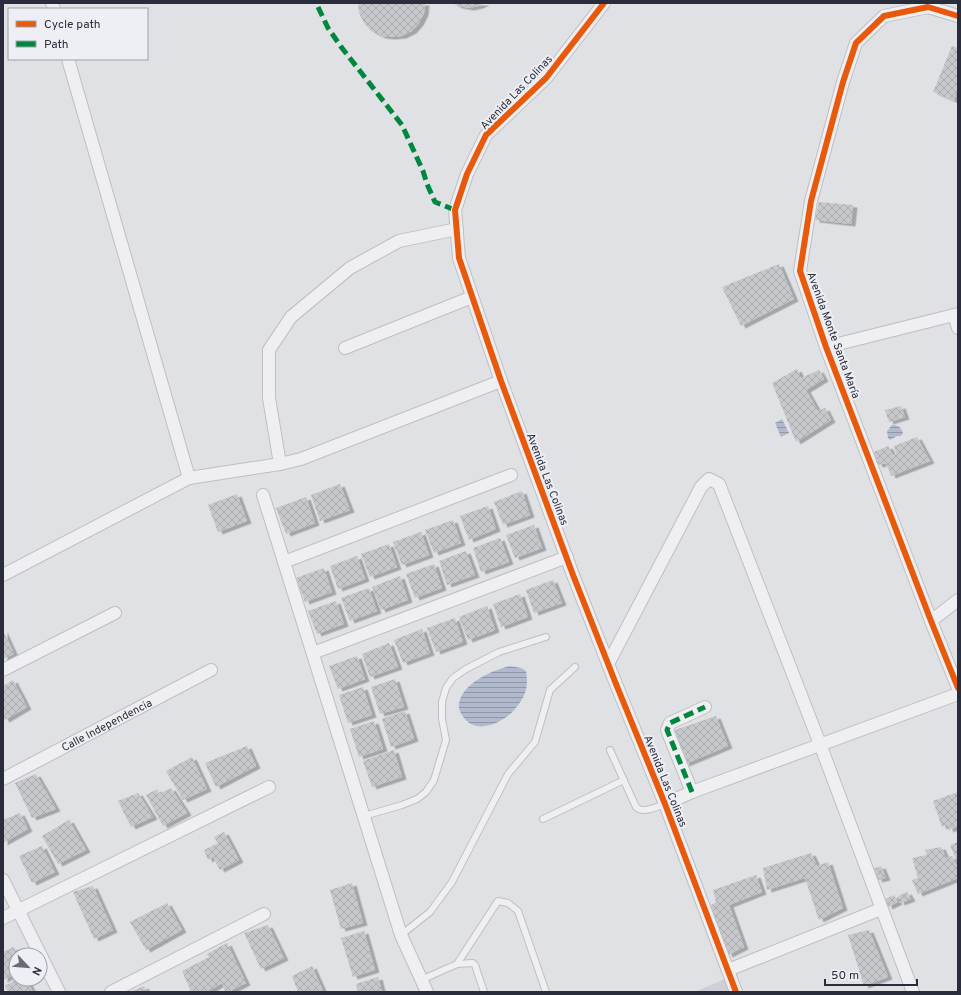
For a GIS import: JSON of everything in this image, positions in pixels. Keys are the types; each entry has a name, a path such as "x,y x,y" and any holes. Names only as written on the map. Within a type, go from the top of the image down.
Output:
{"street":[{"name":"Avenida Las Colinas","path":"604,3 546,78 486,135 467,174 455,210 459,258 501,381 567,557 608,664 665,804 736,992"},
{"name":"Avenida Monte Santa María","path":"958,16 928,7 884,16 856,43 843,82 811,201 800,271 826,348 958,688"},
{"path":"68,60 189,478"},
{"path":"280,464 268,398 270,350 291,317 350,268 399,241 457,229"},
{"path":"345,348 472,297"},
{"path":"826,348 956,315 958,328"},
{"path":"3,575 189,478 280,464 301,459 501,381"},
{"path":"284,562 511,475"},
{"path":"608,664 701,487 709,479 719,484 820,744 913,992"},
{"path":"263,495 401,935 427,992"},
{"path":"313,653 567,557"},
{"path":"931,621 958,600"},
{"path":"3,670 115,614"},
{"name":"Calle Independencia","path":"3,779 211,670"},
{"path":"665,804 692,792 958,694"},
{"path":"692,792 667,730 670,723 705,707"},
{"path":"3,918 269,787"},
{"path":"3,880 59,992"},
{"path":"728,970 881,910"},
{"path":"111,992 264,914"}],"lane":[{"path":"364,816 417,799 426,792 434,780 446,740 442,719 442,702 446,688 453,678 466,669 499,652 546,637"},
{"path":"401,935 430,912 452,882 508,774 535,742 550,690 575,666"},
{"path":"610,750 636,807 639,810 643,811 665,804"},
{"path":"543,819 624,780"},
{"path":"457,964 498,901 508,903 518,911 546,992"},
{"path":"422,980 457,964 473,963 484,992"}],"shaded area":[{"path":"730,977 736,992 694,992"}],"water":[{"path":"782,419 789,433 781,437 775,423"},
{"path":"892,425 899,427 903,433 901,436 897,436 890,440 888,438 887,431"},
{"path":"510,666 521,668 526,671 527,682 525,692 518,706 509,715 497,723 476,726 469,723 459,708 461,697 466,690 487,674"}],"building":[{"path":"358,3 425,3 424,13 419,23 412,31 402,36 391,37 381,36 371,31 364,23 359,13"},
{"path":"452,3 485,3 469,8"},
{"path":"952,46 958,48 958,87 954,101 933,92"},
{"path":"819,202 853,205 851,224 815,220"},
{"path":"779,264 794,299 741,326 722,287"},
{"path":"797,369 801,378 819,370 824,379 806,390 818,411 825,408 831,420 796,442 772,383"},
{"path":"901,406 905,417 889,422 885,410"},
{"path":"917,437 930,461 891,476 886,463 878,465 874,452 888,446 893,455 896,453 894,446"},
{"path":"340,484 350,510 320,521 311,495"},
{"path":"522,491 530,515 503,525 494,502"},
{"path":"237,494 247,521 218,532 208,505"},
{"path":"306,497 315,523 286,534 276,508"},
{"path":"488,506 496,529 469,540 460,516"},
{"path":"453,520 461,543 434,553 425,530"},
{"path":"534,525 542,548 515,558 506,535"},
{"path":"421,532 429,555 402,565 393,542"},
{"path":"500,538 509,562 481,572 473,548"},
{"path":"389,544 397,567 370,577 361,554"},
{"path":"466,551 475,575 447,585 439,561"},
{"path":"357,556 365,579 338,589 330,566"},
{"path":"434,564 442,588 415,598 406,574"},
{"path":"324,568 332,592 305,602 296,578"},
{"path":"400,576 408,600 381,610 372,587"},
{"path":"553,580 562,603 534,613 526,590"},
{"path":"369,588 377,611 350,621 341,598"},
{"path":"520,594 528,617 501,627 493,604"},
{"path":"336,601 344,624 317,634 308,611"},
{"path":"487,606 495,630 468,640 459,617"},
{"path":"455,618 463,642 436,652 427,628"},
{"path":"422,629 430,653 403,663 394,640"},
{"path":"3,630 14,654 3,659"},
{"path":"389,643 398,667 370,677 362,654"},
{"path":"357,656 365,679 338,689 329,666"},
{"path":"395,679 404,707 380,714 371,687"},
{"path":"13,680 27,707 5,720 3,717 3,686"},
{"path":"363,687 372,715 348,723 339,695"},
{"path":"405,711 414,739 391,747 382,719"},
{"path":"716,716 728,746 685,764 675,730"},
{"path":"374,721 383,749 359,757 350,729"},
{"path":"247,746 256,766 216,787 205,763"},
{"path":"394,750 402,777 372,787 363,761"},
{"path":"192,757 207,789 183,800 166,771"},
{"path":"36,774 56,809 32,818 15,783"},
{"path":"171,788 187,813 163,826 146,795 157,789 159,794"},
{"path":"958,792 958,826 949,830 947,824 942,827 933,801"},
{"path":"138,793 153,817 131,827 118,801"},
{"path":"20,813 28,829 3,843 3,820"},
{"path":"69,820 86,850 58,864 42,836"},
{"path":"224,832 239,860 220,870 213,857 208,860 204,850 218,843 214,837"},
{"path":"958,842 958,862 957,862 950,845"},
{"path":"42,846 55,872 32,883 19,856"},
{"path":"941,847 946,858 952,856 958,868 958,878 918,894 912,880 918,878 912,858 927,855 925,850"},
{"path":"811,853 817,866 828,862 843,908 819,920 805,878 767,890 763,868"},
{"path":"881,866 886,878 878,880 873,869"},
{"path":"756,875 762,892 729,905 744,947 728,955 710,906 716,902 713,890"},
{"path":"352,883 363,923 341,929 330,890"},
{"path":"93,886 113,930 94,939 73,892"},
{"path":"907,892 911,899 900,903 898,896"},
{"path":"894,895 898,902 888,907 885,899"},
{"path":"167,903 182,930 146,950 130,922"},
{"path":"268,925 284,958 261,969 244,933"},
{"path":"869,930 888,977 864,986 848,935"},
{"path":"364,931 375,970 353,977 341,938"},
{"path":"227,943 246,983 228,992 225,992 222,983 207,992 191,992 182,971 209,957 207,954"},
{"path":"8,950 8,977 3,980 3,952"},
{"path":"312,966 323,991 298,992 292,976"},
{"path":"378,977 382,992 358,992 356,984"},
{"path":"8,984 8,987 30,987 33,992 8,992 5,986"},
{"path":"144,986 147,992 131,992"}],"marked path":[{"path":"318,7 328,28 342,48 402,125 435,202 455,210"},
{"path":"692,792 667,730 670,723 705,707"}],"cycle path":[{"path":"604,3 546,78 486,135 467,174 455,210 459,258 501,381 573,575 665,804 736,992"},
{"path":"958,16 928,7 884,16 856,43 843,82 811,201 800,271 826,347 958,688"}]}
